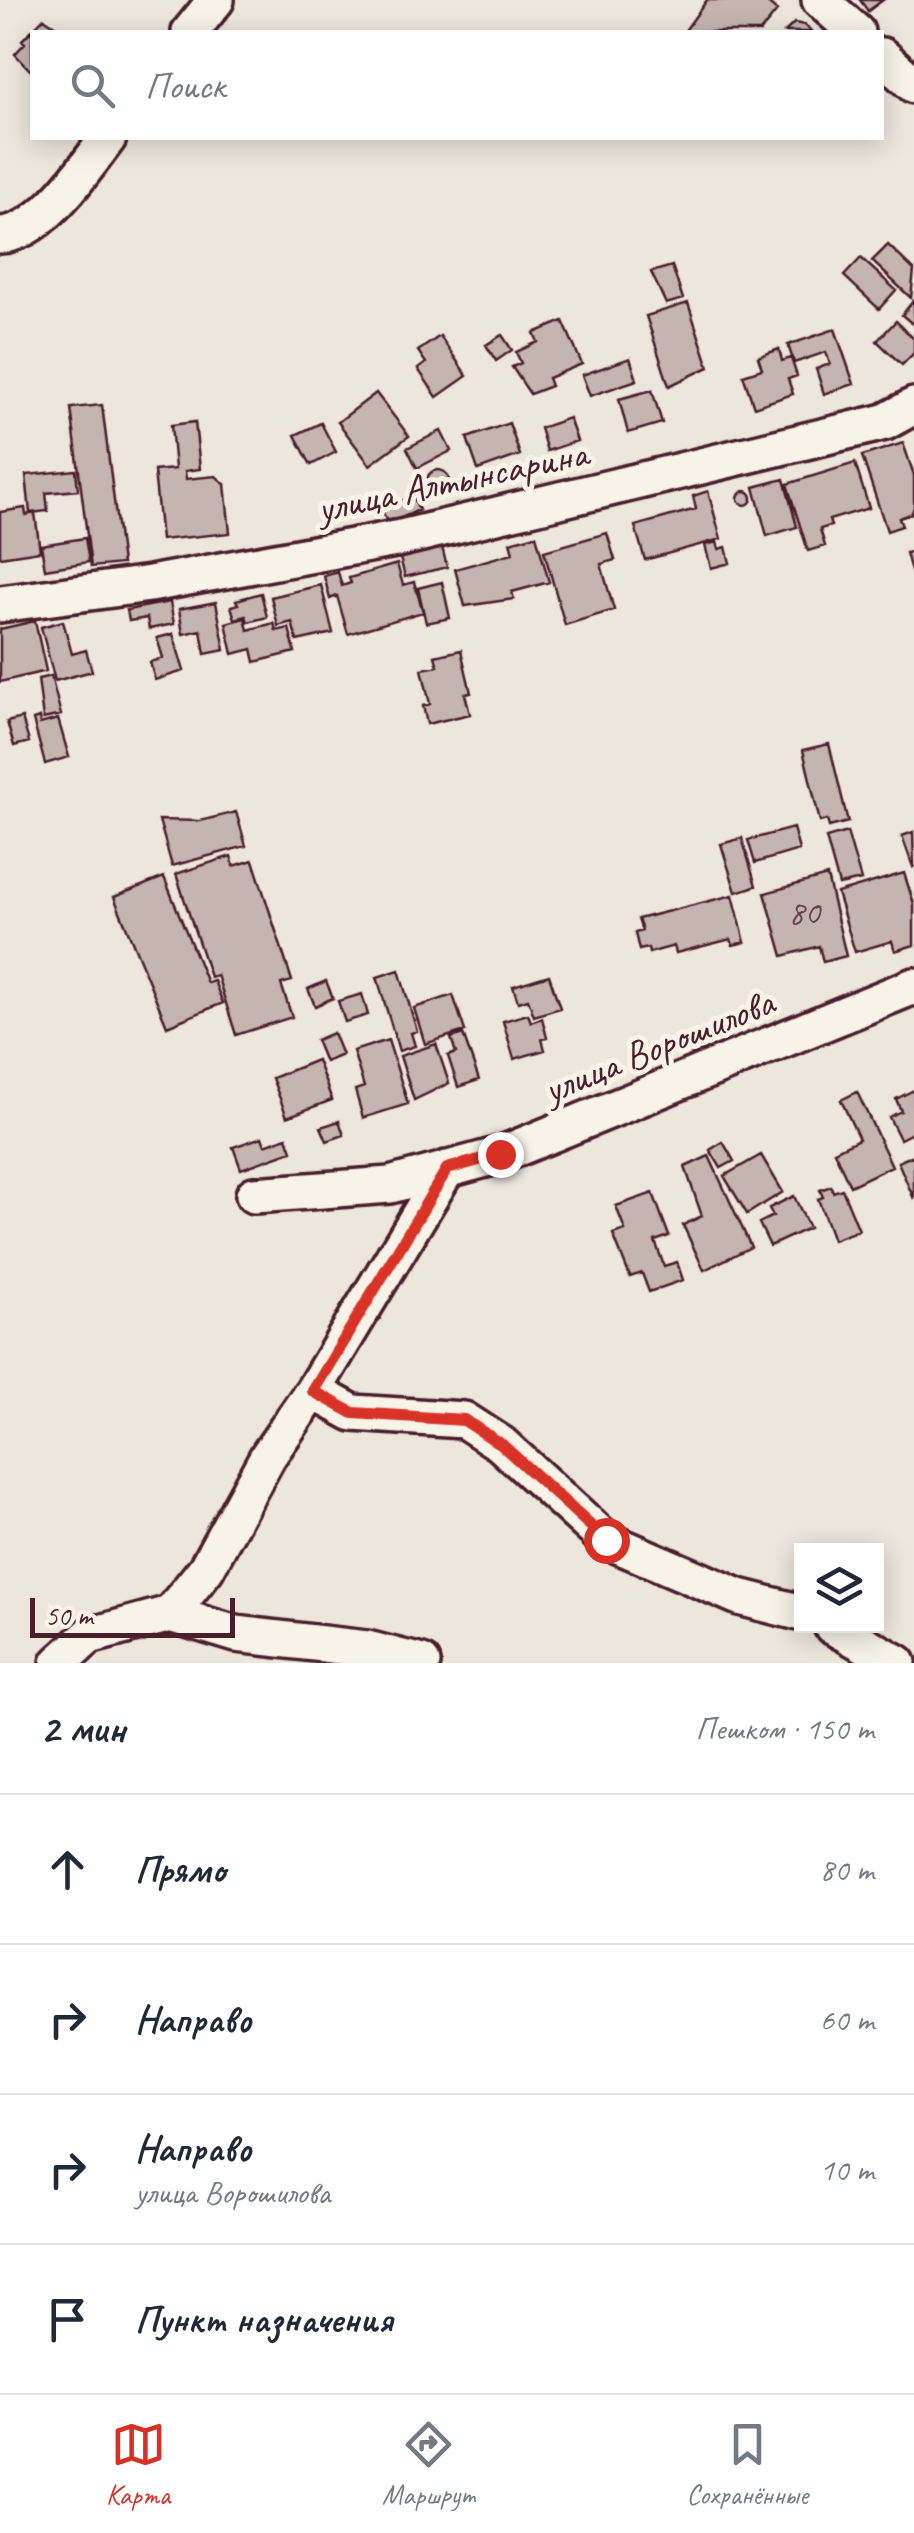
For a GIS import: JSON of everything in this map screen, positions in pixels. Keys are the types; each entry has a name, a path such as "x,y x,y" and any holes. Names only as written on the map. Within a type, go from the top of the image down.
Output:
{"street":[{"path":"192,30 216,0"},
{"path":"820,0 854,30"},
{"path":"884,58 914,85"},
{"path":"0,235 10,234 52,208 106,140"},
{"name":"улица Алтынсарина","path":"0,604 150,584 401,538 885,422 914,406"},
{"name":"улица Ворошилова","path":"254,1195 390,1185 500,1154 914,986"},
{"path":"170,1614 206,1569 268,1456 313,1391 447,1169"},
{"path":"313,1391 353,1413 464,1420 501,1444 606,1540 739,1597 794,1611"},
{"path":"67,1660 90,1636 170,1614 236,1634 367,1650 422,1663"},
{"path":"844,1633 898,1663"}],"building":[{"path":"707,0 764,0 777,11 762,30 685,30"},
{"path":"860,0 883,0 868,11"},
{"path":"44,18 62,30 32,30"},
{"path":"794,23 810,30 787,30"},
{"path":"30,32 30,70 15,54 25,43 22,40"},
{"path":"888,245 914,270 911,298 872,261"},
{"path":"861,258 896,290 879,309 844,276"},
{"path":"672,266 683,299 666,304 651,272"},
{"path":"914,302 914,325 902,315"},
{"path":"688,303 709,367 669,386 646,316"},
{"path":"563,321 582,364 548,378 551,386 530,394 512,367 521,363 516,352 538,342 534,333"},
{"path":"896,321 914,339 914,353 902,365 877,341"},
{"path":"835,329 854,384 824,394 816,369 830,364 826,352 794,363 788,345"},
{"path":"502,335 512,350 496,361 486,345"},
{"path":"440,336 467,376 437,397 418,369 426,363 418,351"},
{"path":"779,349 782,361 791,358 797,376 788,379 793,394 754,407 743,375 762,369 758,357"},
{"path":"630,358 637,380 590,396 582,375"},
{"path":"652,390 662,423 628,433 619,399"},
{"path":"376,393 409,436 370,465 338,422"},
{"path":"102,405 122,564 91,567 71,408"},
{"path":"569,418 577,441 547,451 540,428"},
{"path":"195,422 200,469 185,471 186,479 216,476 225,484 230,533 161,540 154,471 175,469 171,425"},
{"path":"321,423 336,452 311,465 295,435"},
{"path":"509,423 520,455 478,470 467,438"},
{"path":"441,431 451,451 417,468 407,448"},
{"path":"903,443 914,475 914,507 912,513 899,518 902,526 887,531 862,456"},
{"path":"855,463 869,508 829,520 831,526 820,529 825,546 808,551 787,484"},
{"path":"76,470 78,490 46,493 48,511 30,513 26,475"},
{"path":"438,470 446,473 446,489 438,492 430,489 427,481 430,473"},
{"path":"784,479 797,527 767,536 754,487"},
{"path":"708,491 721,539 645,560 635,526 696,509 693,496"},
{"path":"745,491 752,498 745,505 738,498"},
{"path":"393,496 397,503 413,496 419,510 388,524 378,502"},
{"path":"25,508 26,515 35,513 40,551 0,557 0,512"},
{"path":"607,533 615,560 601,564 614,610 565,625 544,551"},
{"path":"536,535 549,582 512,592 514,599 465,606 455,569 513,553 510,542"},
{"path":"85,538 89,562 45,569 41,545"},
{"path":"717,542 719,549 726,547 730,563 711,568 705,545"},
{"path":"442,547 447,567 405,577 400,558"},
{"path":"914,551 914,582 906,553"},
{"path":"397,564 403,585 414,582 423,612 348,634 337,596 330,599 324,576 338,572 342,586 351,583 349,578"},
{"path":"442,582 450,618 426,623 418,588"},
{"path":"321,585 333,633 297,641 292,622 278,626 271,597"},
{"path":"261,593 267,617 248,622 246,616 235,619 231,606 238,604 236,600"},
{"path":"170,602 174,624 149,629 147,618 129,621 127,610"},
{"path":"216,602 225,650 205,654 201,630 183,634 179,609"},
{"path":"245,618 248,630 274,623 276,631 289,628 295,652 255,662 252,649 233,654 226,623"},
{"path":"35,621 46,671 0,682 0,629"},
{"path":"63,621 72,654 86,650 92,671 55,681 41,627"},
{"path":"173,634 184,671 155,680 150,662 163,658 157,638"},
{"path":"461,650 471,693 465,694 470,714 427,724 423,706 430,704 422,669 438,666 435,656"},
{"path":"51,676 61,715 43,719 38,679"},
{"path":"22,718 29,742 14,746 7,722"},
{"path":"39,718 40,724 58,719 69,757 45,764 33,720"},
{"path":"829,744 848,822 829,827 827,820 820,822 803,750"},
{"path":"236,812 246,846 172,866 159,820 200,821"},
{"path":"793,828 799,850 755,863 748,840"},
{"path":"847,832 861,880 839,885 826,838"},
{"path":"913,832 914,866 913,867 902,836"},
{"path":"742,838 756,886 736,892 721,844"},
{"path":"231,856 234,866 253,860 292,981 281,984 292,1017 236,1035 217,975 210,977 176,874"},
{"path":"904,873 914,904 914,945 895,951 892,941 855,952 837,893"},
{"path":"827,876 846,956 823,962 819,946 783,956 765,893"},
{"path":"164,877 207,983 214,981 223,1003 167,1026 114,897"},
{"path":"733,895 745,942 733,945 731,939 676,953 674,946 649,953 648,948 639,950 635,933 642,931 638,919"},
{"path":"399,970 417,1031 411,1033 415,1046 399,1051 377,977"},
{"path":"549,975 560,1008 534,1016 528,999 518,1002 513,986"},
{"path":"326,981 333,998 315,1006 308,989"},
{"path":"362,994 368,1015 345,1022 338,1001"},
{"path":"453,995 465,1031 425,1044 414,1008"},
{"path":"528,1014 531,1022 542,1018 547,1038 542,1039 545,1050 514,1059 503,1021"},
{"path":"333,1033 342,1055 325,1062 316,1040"},
{"path":"463,1034 479,1080 458,1087 448,1056 456,1053 451,1038"},
{"path":"388,1040 408,1104 363,1118 355,1090 364,1087 353,1051"},
{"path":"436,1044 449,1083 414,1100 400,1056"},
{"path":"317,1060 332,1100 287,1117 272,1078"},
{"path":"914,1090 914,1132 900,1139 889,1117 901,1111 896,1099"},
{"path":"857,1092 892,1166 850,1186 834,1151 859,1139 841,1100"},
{"path":"339,1121 344,1135 327,1141 321,1127"},
{"path":"262,1137 265,1145 287,1137 292,1151 241,1169 233,1147"},
{"path":"723,1142 734,1161 721,1168 710,1150"},
{"path":"761,1155 783,1192 747,1214 724,1176"},
{"path":"914,1155 914,1199 898,1162"},
{"path":"709,1156 751,1247 704,1270 683,1225 702,1216 685,1167"},
{"path":"831,1186 833,1192 842,1189 859,1230 833,1240 818,1199 823,1197 820,1190"},
{"path":"653,1193 669,1236 655,1241 664,1266 677,1262 683,1280 649,1292 642,1273 630,1277 613,1234 625,1230 616,1206"},
{"path":"794,1196 809,1228 770,1246 759,1223 773,1216 769,1208"}],"route":[{"path":"500,1154 447,1169 313,1391 353,1413 464,1420 501,1444 606,1540"}]}
